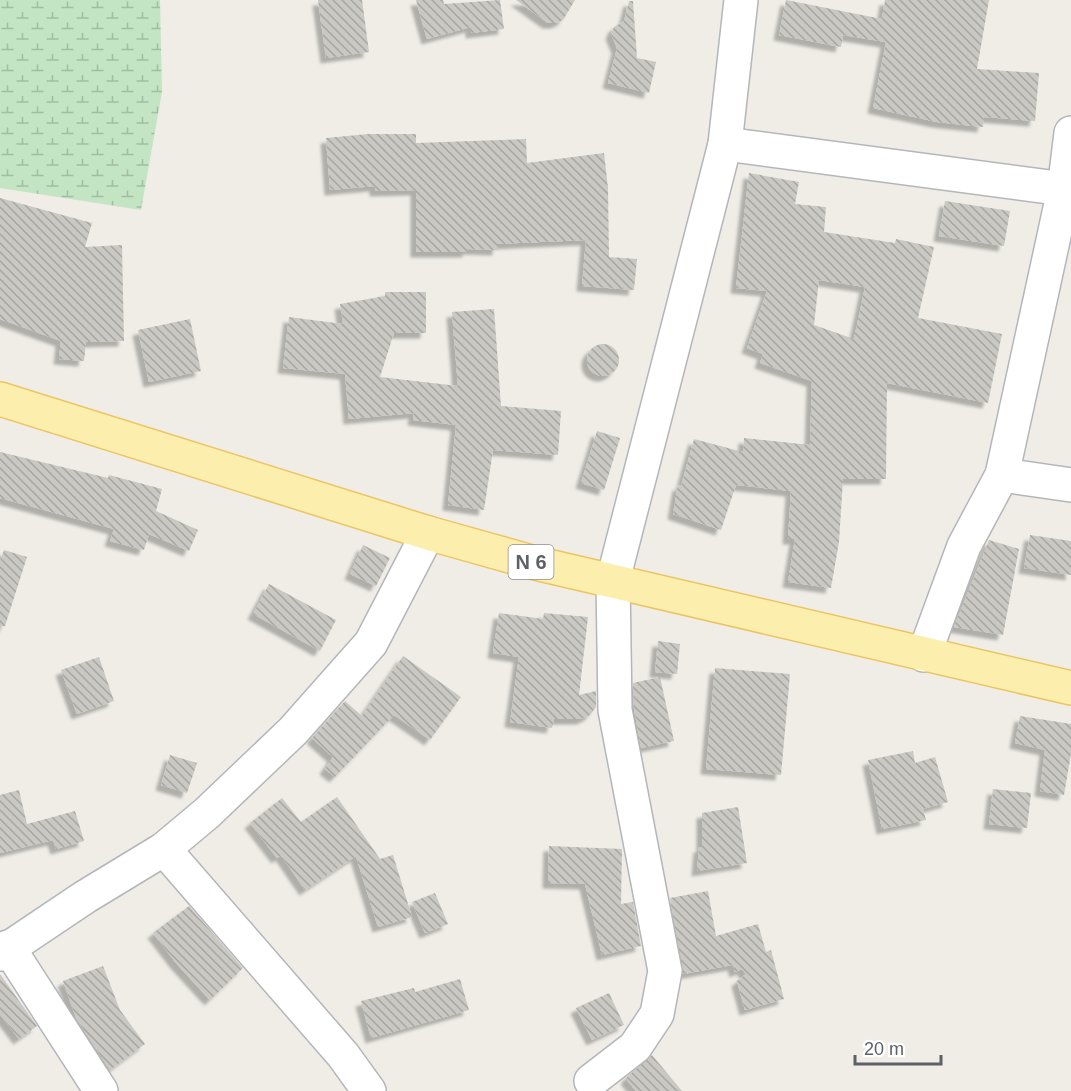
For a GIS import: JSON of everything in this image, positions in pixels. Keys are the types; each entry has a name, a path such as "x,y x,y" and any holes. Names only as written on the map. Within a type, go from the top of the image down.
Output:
{"main road":[{"name":"N 6","path":"0,399 428,533 535,563 1071,688"}],"street":[{"path":"591,1081 635,1047 657,1014 665,971 615,710 613,580 726,144 741,0"},
{"path":"924,655 964,546 1002,475 1068,190 1071,133"},
{"path":"726,144 1068,190"},
{"path":"1002,475 1071,485"},
{"path":"100,1091 4,950 164,849 207,813 293,732 371,643 428,533"},
{"path":"164,849 343,1055 369,1091"}],"green space":[{"path":"0,0 160,0 162,92 141,210 0,188"}],"building":[{"path":"318,0 362,0 369,52 326,58"},
{"path":"416,0 443,0 444,4 500,0 504,29 471,33 471,27 427,39"},
{"path":"516,0 575,0 563,20 548,23"},
{"path":"786,0 882,19 885,0 989,0 977,69 1039,73 1035,121 984,117 983,127 937,122 873,108 886,42 843,35 841,47 779,35"},
{"path":"629,1 633,1 637,58 656,62 649,93 608,83 617,48 611,34 614,27 624,21"},
{"path":"368,134 416,134 416,143 526,139 527,163 604,153 608,188 609,257 637,259 634,290 582,286 586,240 498,244 498,250 416,252 416,190 375,191 375,186 330,190 326,138"},
{"path":"749,173 799,182 795,204 826,207 824,232 895,243 896,239 934,247 918,318 1002,334 988,403 887,383 886,479 843,479 839,542 831,588 788,582 795,539 788,539 791,491 736,485 721,530 673,514 678,485 681,486 694,439 743,452 744,438 810,445 812,381 760,363 763,354 747,348 767,291 736,288","holes":["819,280 865,287 854,339 814,325"]},
{"path":"0,198 92,223 85,247 122,245 124,341 86,342 84,361 59,359 61,341 0,319"},
{"path":"945,201 1010,211 1004,246 939,236"},
{"path":"385,292 426,292 426,333 394,333 380,377 458,386 452,312 494,309 501,406 561,411 558,455 493,450 484,510 448,505 456,425 413,420 414,413 349,419 345,374 283,368 289,317 343,324 340,304 385,296"},
{"path":"190,319 201,371 149,382 138,330"},
{"path":"603,344 614,349 619,360 614,371 603,376 592,371 587,360 592,349"},
{"path":"597,431 620,438 604,490 581,483"},
{"path":"0,452 108,478 109,475 162,489 156,511 198,530 189,551 149,534 144,550 110,541 114,529 0,498"},
{"path":"1030,535 1071,541 1071,575 1024,568"},
{"path":"989,540 1019,549 1003,635 954,627"},
{"path":"363,545 390,558 376,586 350,574"},
{"path":"4,550 27,557 5,626 0,626 0,562"},
{"path":"269,584 336,620 320,651 253,614"},
{"path":"499,613 543,619 544,613 588,617 579,695 596,691 596,707 590,715 582,719 554,719 552,728 510,722 519,657 493,653"},
{"path":"658,641 680,644 677,674 655,672"},
{"path":"403,656 461,697 430,740 394,715 335,777 325,769 333,757 312,738 345,701 362,716"},
{"path":"99,657 114,701 77,714 61,670"},
{"path":"715,668 790,674 781,775 706,769"},
{"path":"660,677 674,741 641,748 634,708 633,683"},
{"path":"1020,716 1071,724 1071,754 1064,795 1040,791 1045,750 1015,743"},
{"path":"913,751 915,763 935,757 948,802 923,809 926,820 882,829 868,760"},
{"path":"170,755 197,763 187,793 161,785"},
{"path":"993,789 1031,793 1027,828 989,824"},
{"path":"19,790 27,824 75,811 84,841 56,849 53,840 0,853 0,795"},
{"path":"337,797 380,859 393,855 412,917 378,927 356,856 305,890 281,855 277,858 250,823 282,798 301,822"},
{"path":"738,807 747,863 697,871 699,847 702,847 702,813"},
{"path":"549,846 622,849 621,904 633,902 641,946 602,955 585,884 548,883"},
{"path":"708,891 716,936 758,924 766,952 771,950 784,999 745,1010 737,981 746,974 742,969 735,972 733,965 683,974 670,898"},
{"path":"435,893 448,924 425,933 412,902"},
{"path":"189,906 243,968 210,1000 176,963 153,933"},
{"path":"103,966 120,1010 145,1044 110,1070 76,1018 63,981"},
{"path":"0,974 37,1026 19,1039 0,1014"},
{"path":"460,979 469,1010 371,1038 361,1001 414,988 415,992"},
{"path":"609,993 624,1025 592,1040 576,1008"},
{"path":"652,1055 682,1091 636,1091 627,1077"}]}
